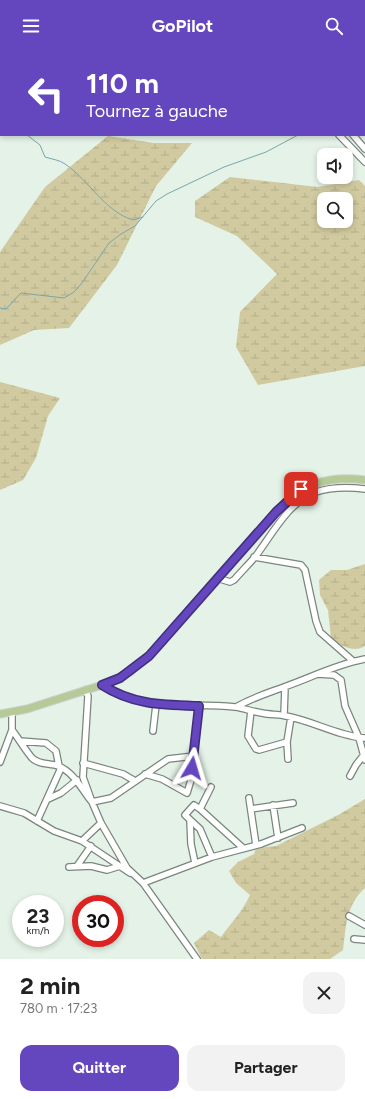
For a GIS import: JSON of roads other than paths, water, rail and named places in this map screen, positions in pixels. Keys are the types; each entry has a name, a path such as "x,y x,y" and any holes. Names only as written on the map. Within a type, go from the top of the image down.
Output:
{"main road":[{"path":"0,714 12,713 120,678 149,656 281,507 301,489 312,484 332,479 344,478 365,480"}],"street":[{"path":"340,136 365,162"},
{"path":"354,136 365,149"},
{"path":"217,578 230,582 234,580 299,502 315,493 335,488 365,489"},
{"path":"254,557 301,565 305,570 316,621 320,632 353,661"},
{"path":"236,707 256,696 285,687 340,664 365,659"},
{"path":"316,674 334,675 341,680 345,706 362,738 364,758 356,765 350,776"},
{"path":"102,685 116,694 156,705 236,707 251,711 284,715 362,738"},
{"path":"284,715 285,687"},
{"path":"85,690 88,696 83,777 92,802 101,823 127,868 141,881 197,959"},
{"path":"153,731 156,705"},
{"path":"145,774 162,779 187,793 191,780 199,706"},
{"path":"251,711 248,736 256,750 287,742"},
{"path":"0,762 12,730 12,713"},
{"path":"288,758 287,742 291,717"},
{"path":"12,730 33,758 39,762 60,767 76,780 92,802"},
{"path":"20,741 46,743 56,751 60,767 48,799 37,821"},
{"path":"92,802 111,798 168,759 194,756"},
{"path":"83,763 123,774 135,781"},
{"path":"48,799 62,793 76,780"},
{"path":"200,810 211,786"},
{"path":"249,798 256,845"},
{"path":"250,809 293,803"},
{"path":"212,856 200,829 185,815 194,805 243,848"},
{"path":"273,805 278,838"},
{"path":"0,806 24,813 54,831 82,841 141,881"},
{"path":"190,821 191,844 195,863"},
{"path":"82,841 101,823"},
{"path":"141,881 212,856 278,838 302,828"},
{"path":"77,866 91,846"},
{"path":"68,867 91,866 107,870 120,866"},
{"path":"349,916 365,925"},
{"path":"354,939 365,940"}],"waterway":[{"path":"28,136 40,145 45,157 65,164 114,210 133,220 143,217"},
{"path":"0,308 6,309 21,293 64,298 74,292 82,283 109,243 135,226 156,201 167,194 224,167 266,152 296,136"}]}
